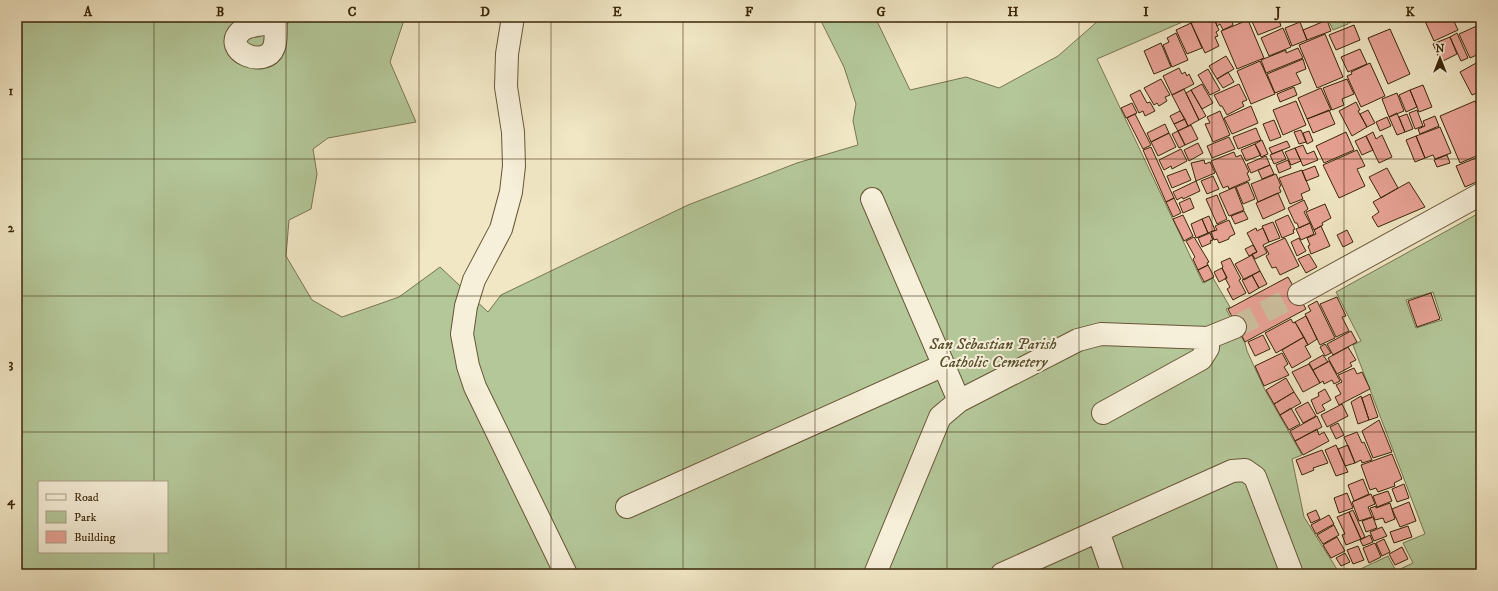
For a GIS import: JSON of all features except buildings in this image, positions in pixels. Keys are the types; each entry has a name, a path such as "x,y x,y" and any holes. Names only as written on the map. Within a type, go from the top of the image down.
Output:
{"lane":[{"path":"513,17 507,54 506,87 513,132 514,166 511,192 501,229 474,280 466,306 462,334 468,366 475,387 566,574"},
{"path":"1299,294 1481,194"},
{"path":"872,199 959,401"},
{"path":"875,574 940,417 959,401 1078,340 1101,334 1208,338 1235,327"},
{"path":"1103,413 1201,359 1208,348 1208,338"},
{"path":"627,507 944,365"},
{"path":"1002,574 1232,471 1245,470 1256,477 1292,574"},
{"path":"1098,532 1113,574"}],"green space":[{"name":"San Sebastian Parish Catholic Cemetery","path":"17,17 403,17 403,23 390,62 416,122 328,138 313,149 317,174 311,209 289,220 286,256 312,300 342,317 399,297 440,267 488,312 501,295 688,205 797,163 858,145 853,121 856,104 844,67 819,17 875,17 910,90 966,77 999,88 1058,56 1098,21 1105,17 1194,17 1097,59 1203,283 1213,278 1230,307 1226,309 1245,343 1247,351 1265,390 1302,455 1292,459 1304,517 1340,574 17,574"},
{"path":"1322,17 1345,17 1348,24 1333,30 1328,19 1323,20"},
{"path":"1481,212 1481,574 1350,574 1388,556 1396,571 1413,563 1403,543 1425,534 1353,345 1361,341 1336,292","holes":["1433,292 1442,320 1416,328 1406,300"]}],"tunnel":[{"path":"1235,327 1299,294"}]}
